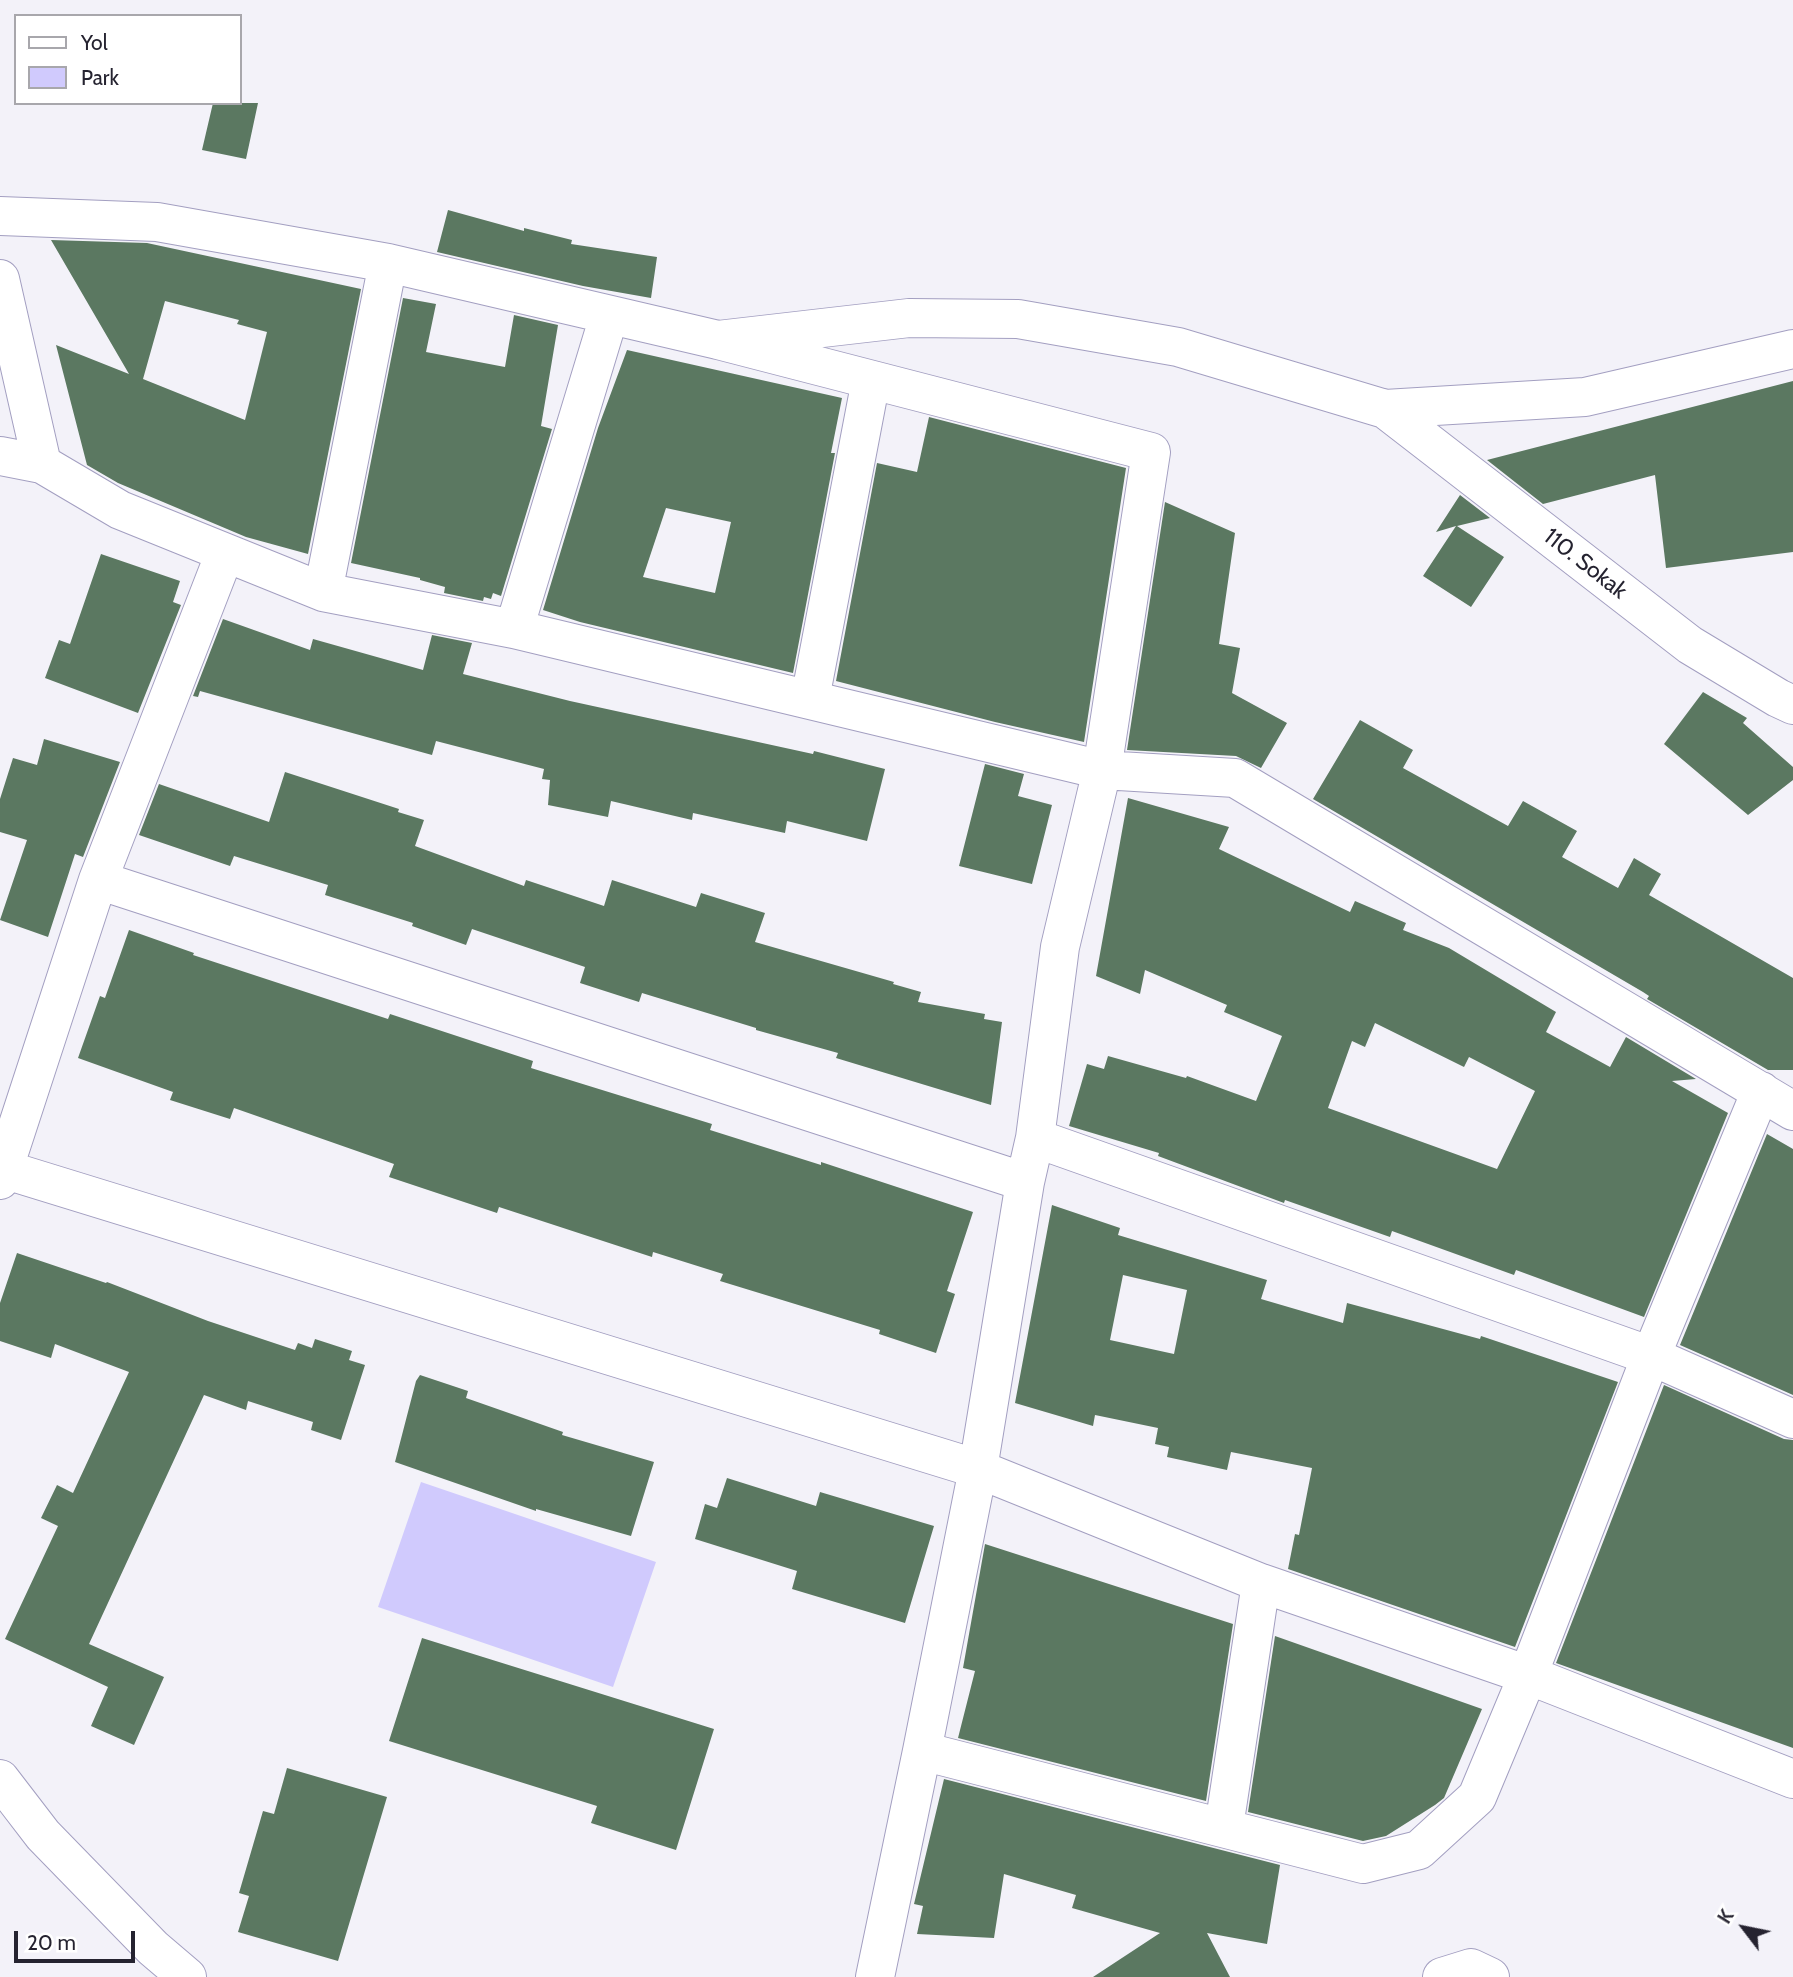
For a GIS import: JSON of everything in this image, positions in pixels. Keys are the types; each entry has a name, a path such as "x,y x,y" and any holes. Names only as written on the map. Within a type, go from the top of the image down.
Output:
{"street":[{"path":"0,216 157,222 388,263 718,340 1151,452 1102,769 1060,947 1035,1138 1025,1182 978,1469 875,1977"},
{"path":"323,592 388,263"},
{"path":"0,279 42,464"},
{"path":"514,629 609,316"},
{"path":"718,340 909,318 1018,319 1178,346 1385,409 1585,397 1793,349"},
{"path":"810,699 872,380"},
{"name":"110. Sokak","path":"1385,409 1690,645 1793,705"},
{"path":"0,456 42,464 120,510 323,592 514,629 1102,769 1235,778 1782,1102 1651,1356 1478,1797 1419,1850 1363,1864 922,1751"},
{"path":"225,553 98,880 1,1172 978,1469 1261,1583 1528,1675 1793,1779"},
{"path":"98,880 1025,1182"},
{"path":"1035,1138 1651,1356 1793,1419"},
{"path":"1224,1827 1261,1583"},
{"path":"0,1779 43,1835 153,1948 187,1977"},
{"path":"1442,1977 1471,1968 1490,1977"}],"green space":[{"path":"421,1482 656,1562 613,1687 378,1607"}],"building":[{"path":"258,103 246,159 202,150 213,105"},
{"path":"448,210 524,231 524,228 572,240 571,244 657,257 651,298 583,286 437,252"},
{"path":"51,240 147,243 361,289 308,554 246,537 118,483 87,465 56,345 129,374","holes":["165,301 239,320 237,324 267,332 245,420 143,379"]},
{"path":"403,298 436,304 426,352 505,367 514,315 558,325 541,426 552,429 501,596 493,593 491,599 484,597 483,601 444,593 445,587 420,578 351,563"},
{"path":"627,350 842,398 831,453 835,453 793,673 580,622 543,610 598,428","holes":["666,508 731,522 715,593 643,577"]},
{"path":"1793,381 1793,552 1666,568 1655,475 1543,504 1487,460"},
{"path":"929,417 1126,468 1084,742 836,681 877,463 917,472"},
{"path":"1460,495 1490,518 1457,526 1504,557 1471,607 1423,576 1456,526 1436,532"},
{"path":"1165,502 1235,533 1219,644 1240,648 1232,693 1287,723 1261,768 1236,756 1127,750"},
{"path":"101,554 180,581 173,602 181,605 138,713 45,678 59,640 70,644"},
{"path":"223,619 310,650 313,639 423,670 432,635 472,643 463,674 570,701 813,754 814,751 885,769 867,841 787,821 785,833 693,813 692,820 611,801 608,817 548,805 550,780 542,779 544,769 436,741 432,755 200,691 198,697 193,696"},
{"path":"1703,692 1747,718 1743,723 1793,767 1793,780 1748,815 1664,744"},
{"path":"1360,720 1413,750 1403,768 1508,826 1523,801 1577,831 1562,857 1618,888 1634,858 1661,874 1649,895 1793,978 1793,1070 1768,1070 1647,999 1649,996 1643,992 1313,799"},
{"path":"44,739 120,762 83,857 75,854 48,937 0,920 27,840 0,832 0,799 13,758 37,765"},
{"path":"985,764 1024,774 1018,796 1052,805 1032,884 959,866"},
{"path":"285,772 399,809 398,812 424,820 415,846 524,886 526,880 604,906 612,880 696,907 701,893 765,913 755,942 894,982 893,984 921,992 918,1002 985,1014 984,1019 1002,1022 991,1105 836,1058 838,1053 642,993 639,1002 580,983 585,967 472,929 466,945 412,926 413,923 325,895 328,885 234,856 230,866 139,835 159,784 269,822"},
{"path":"1128,798 1229,827 1219,849 1350,912 1355,901 1406,923 1403,930 1449,948 1556,1012 1546,1032 1610,1067 1626,1037 1696,1079 1672,1081 1728,1113 1644,1317 1516,1270 1514,1275 1392,1231 1390,1237 1285,1200 1284,1203 1158,1156 1159,1153 1069,1126 1087,1064 1104,1069 1108,1056 1186,1078 1187,1076 1256,1101 1282,1036 1224,1012 1227,1005 1145,970 1140,994 1096,976","holes":["1375,1023 1464,1067 1469,1057 1535,1091 1497,1169 1328,1108 1352,1041 1365,1047"]},
{"path":"129,930 194,953 193,955 388,1019 390,1014 533,1061 531,1068 712,1124 710,1130 821,1165 821,1162 973,1212 947,1291 955,1294 936,1353 879,1334 880,1330 720,1281 723,1274 653,1252 652,1257 499,1207 497,1213 389,1177 394,1164 234,1108 230,1119 170,1100 173,1092 78,1058 100,996 105,998"},
{"path":"1767,1134 1793,1149 1793,1395 1680,1345"},
{"path":"1052,1205 1120,1228 1118,1235 1267,1280 1261,1299 1343,1323 1347,1303 1480,1339 1481,1336 1618,1382 1515,1647 1288,1569 1295,1534 1299,1535 1312,1468 1231,1452 1227,1470 1167,1457 1169,1447 1155,1444 1158,1428 1095,1415 1093,1426 1015,1403","holes":["1123,1275 1187,1290 1174,1354 1110,1340"]},
{"path":"17,1253 107,1282 208,1321 295,1350 298,1343 312,1348 315,1339 352,1351 349,1360 365,1365 341,1440 311,1430 313,1422 248,1401 246,1410 204,1395 89,1644 164,1677 134,1745 91,1726 108,1687 5,1639 58,1526 41,1518 57,1485 73,1493 129,1372 55,1344 51,1358 0,1341 0,1303"},
{"path":"420,1375 468,1391 466,1398 563,1432 562,1435 654,1462 631,1536 536,1511 395,1462 416,1381"},
{"path":"1664,1385 1784,1439 1793,1440 1793,1748 1556,1663"},
{"path":"727,1478 816,1506 820,1492 934,1526 905,1623 792,1589 797,1571 695,1539 705,1504 717,1508"},
{"path":"985,1544 1233,1624 1206,1801 958,1738 975,1671 963,1668"},
{"path":"1275,1636 1482,1709 1444,1798 1386,1836 1363,1841 1248,1812"},
{"path":"422,1638 714,1729 676,1850 591,1823 597,1806 389,1741"},
{"path":"287,1768 387,1797 338,1961 238,1932 249,1896 239,1893 263,1811 274,1814"},
{"path":"944,1779 1280,1865 1267,1944 1207,1933 1230,1977 1093,1977 1160,1933 1072,1908 1076,1895 1004,1874 994,1938 917,1934 923,1906 914,1904"}]}
